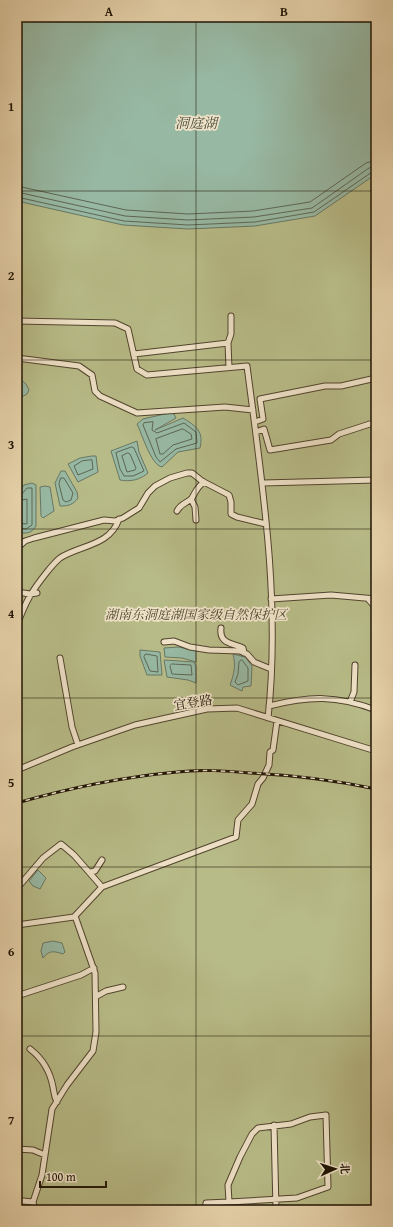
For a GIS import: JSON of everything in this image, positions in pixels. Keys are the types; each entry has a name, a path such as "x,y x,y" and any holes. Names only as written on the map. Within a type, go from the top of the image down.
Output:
{"street":[{"path":"229,368 228,343 231,334 232,316"},
{"path":"17,321 115,323 128,330 137,369 147,375 247,366 263,483 271,599 271,669 268,718"},
{"path":"134,354 228,343"},
{"path":"17,358 79,366 92,375 95,391 100,396 136,413 225,407 253,410"},
{"path":"376,378 341,386 325,386 260,399 264,429 270,450 331,440 339,434 376,422"},
{"path":"254,422 263,419"},
{"path":"256,432 264,429"},
{"path":"17,548 25,541 34,538 104,520 115,521 139,508 148,493 155,486 170,478 192,473 204,482 229,495 231,514 237,518 266,524"},
{"path":"263,483 376,480"},
{"path":"177,511 181,504 191,499 194,492 204,482"},
{"path":"191,499 195,507 196,520"},
{"path":"17,625 23,606 30,594 58,559 104,540 115,528 119,519"},
{"path":"17,592 30,594 37,593"},
{"path":"271,599 331,595 369,600 376,599"},
{"path":"369,600 376,608"},
{"path":"221,628 223,639 228,644 243,648 244,653"},
{"path":"164,642 174,641 190,647 209,650 240,651 254,662 271,669"},
{"path":"60,658 72,727 78,745"},
{"path":"350,702 354,692 355,665"},
{"path":"269,706 300,698 335,698 376,710"},
{"name":"宜登路","path":"17,768 135,725 207,709 237,708 376,751"},
{"path":"17,925 75,916 102,887 236,837 238,820 252,804 257,793 258,784 263,778 269,764 270,752 272,750 277,721"},
{"path":"17,892 19,886 43,858 61,844 74,854 102,887"},
{"path":"90,872 95,871 102,860"},
{"path":"35,1210 32,1202 42,1174 52,1109 58,1102 67,1085 93,1051 96,1032 97,996 94,968 75,916"},
{"path":"17,996 81,975 94,968"},
{"path":"97,996 106,990 123,987"},
{"path":"30,1049 44,1062 50,1076 54,1096 58,1102"},
{"path":"204,1210 206,1203 276,1200 297,1198 328,1187 326,1115 310,1117 291,1124 258,1128 252,1134 228,1185 229,1202"},
{"path":"274,1126 276,1210"},
{"path":"17,1148 33,1150 45,1155"},
{"path":"17,1203 23,1201 32,1202"}],"green space":[{"name":"湖南东洞庭湖国家级自然保护区","path":"17,17 376,17 376,1210 17,1210"}],"water":[{"name":"洞庭湖","path":"17,17 376,17 376,174 315,216 255,226 188,229 123,225 17,201"},
{"path":"19,378 26,384 29,390 27,394 20,398 17,397 17,379"},
{"path":"169,413 174,414 176,418 155,430 183,418 198,430 201,437 201,442 200,448 178,452 162,467 154,461 137,424 143,419"},
{"path":"137,441 139,452 148,473 135,480 120,480 111,451"},
{"path":"96,456 98,472 78,482 68,464 80,458"},
{"path":"61,471 65,471 77,492 78,498 72,504 65,506 60,506 55,483"},
{"path":"32,483 36,485 36,526 28,533 17,532 17,494 24,485"},
{"path":"40,487 50,487 54,511 43,518 41,516"},
{"path":"179,647 196,651 196,662 182,658 165,657 164,648"},
{"path":"140,650 160,652 162,675 147,675 140,656"},
{"path":"233,654 245,657 252,666 251,686 243,687 242,691 230,685 234,670"},
{"path":"164,660 194,662 196,667 196,683 188,680 167,677"},
{"path":"38,870 46,878 40,889 33,886 29,881"},
{"path":"53,941 62,943 65,952 63,954 50,952 43,958 41,951 43,943"}],"railway":[{"path":"17,803 76,788 116,780 186,771 223,771 298,777 345,783 376,789"}]}
